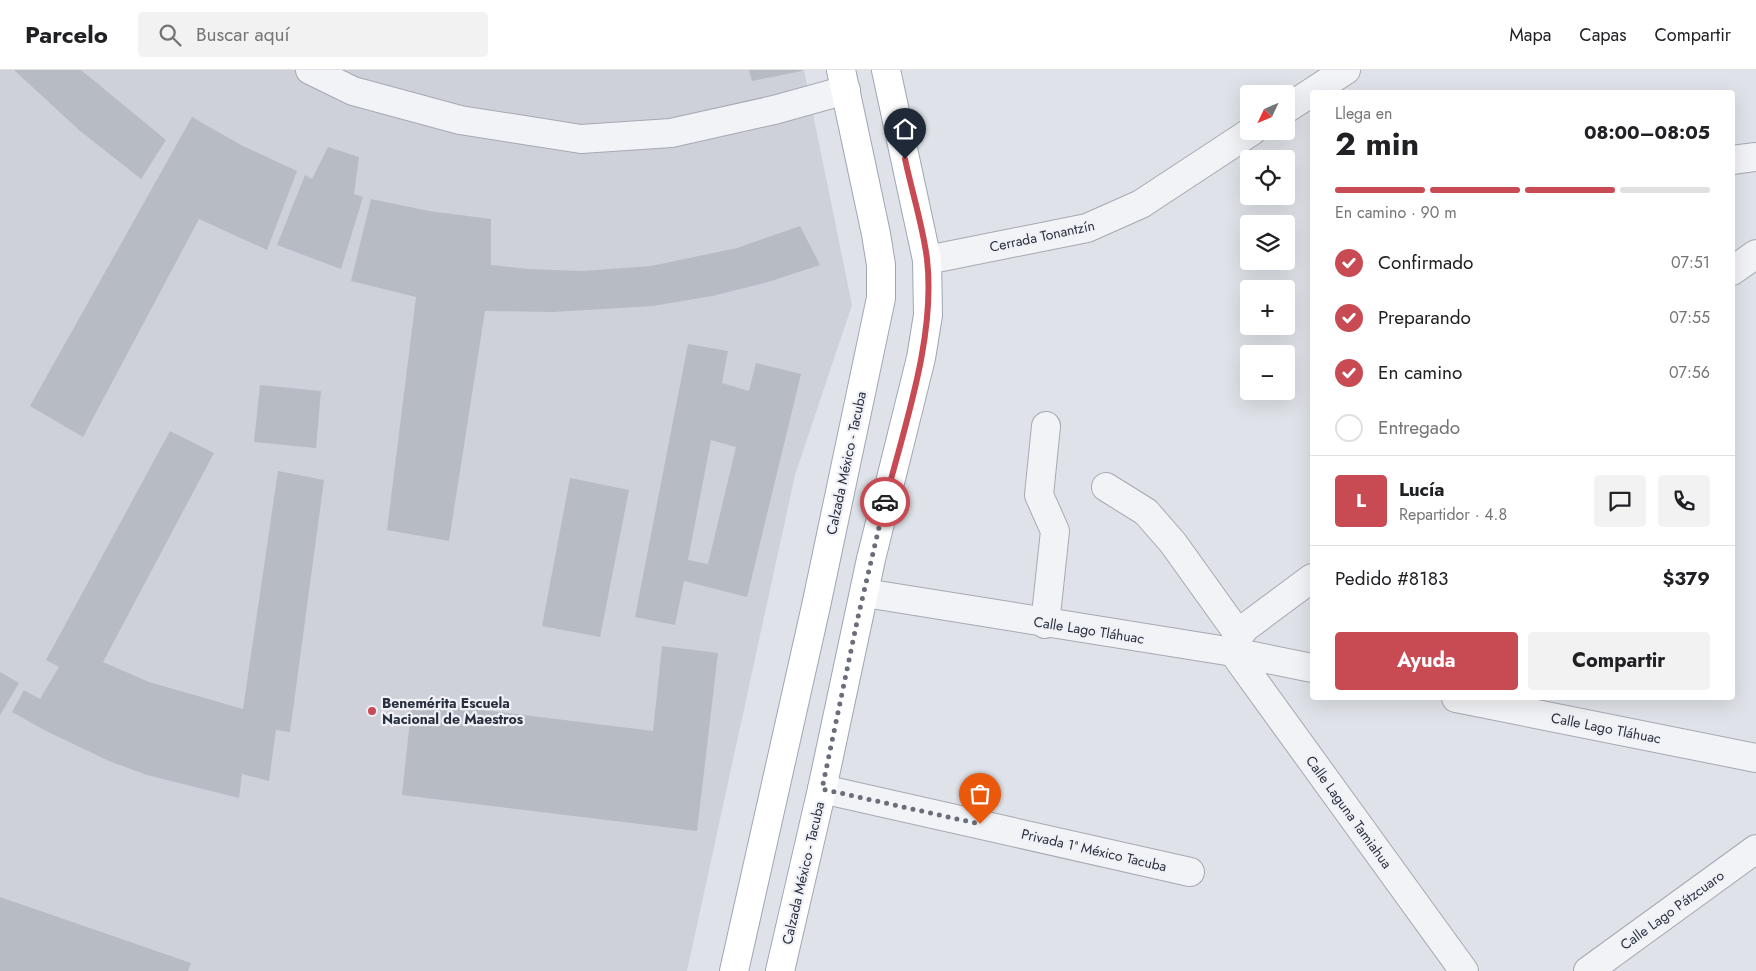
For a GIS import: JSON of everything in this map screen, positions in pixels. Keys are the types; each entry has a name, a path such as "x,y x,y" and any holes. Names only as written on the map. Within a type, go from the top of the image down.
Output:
{"main road":[{"name":"Calzada México - Tacuba","path":"780,971 872,558 921,358 928,315 927,260 886,70"},
{"name":"Calzada México - Tacuba","path":"734,971 816,606 881,298 881,265 876,234 844,80"}],"street":[{"path":"310,70 353,91 460,120 580,139 671,132 774,110 844,80"},
{"path":"1316,90 1347,70 1353,90"},
{"path":"1295,103 1310,94"},
{"name":"Cerrada Tonantzín","path":"927,260 1087,228 1141,204 1240,139"},
{"path":"1735,160 1756,157"},
{"path":"1045,624 1055,531 1040,495 1046,426"},
{"name":"Calle Laguna Tamiahua","path":"1106,487 1146,512 1173,543 1236,644 1464,971"},
{"path":"1236,644 1246,627 1310,579"},
{"name":"Calle Lago Tláhuac","path":"865,593 1045,624 1236,644 1310,667"},
{"name":"Calle Lago Tláhuac","path":"1466,700 1756,758"},
{"name":"Privada 1ª México Tacuba","path":"822,789 1190,872"},
{"name":"Calle Lago Pátzcuaro","path":"1588,971 1756,849"}],"shaded area":[{"name":"Benemérita Escuela Nacional de Maestros","path":"0,70 804,70 852,305 795,475 687,971 0,971"}],"building":[{"path":"14,70 81,70 166,140 141,179 79,130"},
{"path":"749,70 802,70 802,71 752,81"},
{"path":"192,117 241,145 297,171 267,250 199,219 83,437 30,406"},
{"path":"328,147 359,157 354,194 363,197 341,269 277,245 305,175 312,179"},
{"path":"371,199 429,211 491,219 491,265 528,269 582,271 651,266 737,248 800,226 820,265 768,282 712,296 653,306 553,312 485,311 449,541 387,530 416,297 351,281"},
{"path":"688,344 728,351 722,383 749,391 756,363 801,374 747,597 684,581 675,625 635,617","holes":["711,440 736,447 708,564 688,560"]},
{"path":"260,385 321,391 316,448 254,442"},
{"path":"170,431 214,453 103,662 149,682 243,709 278,471 324,480 290,732 276,730 269,781 242,774 239,798 147,775 109,761 44,730 12,712 24,690 40,699 59,667 46,660"},
{"path":"570,478 629,490 600,637 542,626"},
{"path":"662,646 718,653 697,831 402,795 412,701 653,731"},
{"path":"0,672 19,683 0,715"},
{"path":"0,897 191,963 188,971 0,971"}],"way so far":[{"path":"885,502 858,617 822,789 980,824"}],"place":[{"name":"Benemérita Escuela Nacional de Maestros","path":"372,711"}],"route":[{"path":"885,502 921,358 928,315 927,260 905,159"}]}
